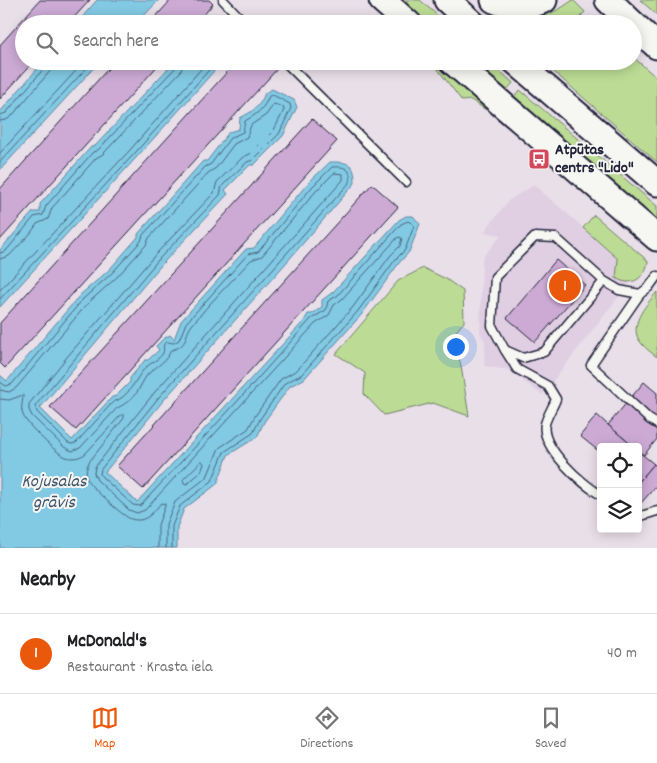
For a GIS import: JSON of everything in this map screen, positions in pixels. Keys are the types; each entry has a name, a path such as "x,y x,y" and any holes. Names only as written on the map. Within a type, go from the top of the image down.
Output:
{"highway":[{"path":"382,0 399,15"},
{"path":"447,0 463,15"},
{"path":"494,0 506,5 525,6 544,0"},
{"path":"608,0 624,15"},
{"path":"642,32 657,46"},
{"path":"462,70 657,238"},
{"path":"525,70 657,183"}],"lane":[{"path":"223,0 237,15"},
{"path":"378,0 397,15"},
{"path":"293,70 406,182"},
{"path":"597,493 588,487 551,449 544,426 556,399 548,386 517,369 492,326 495,277 535,237 556,238 604,281 619,290 640,294"},
{"path":"657,276 649,287 640,294 591,365 649,419 657,424"},
{"path":"505,350 523,358 544,352 604,281"},
{"path":"642,516 657,511"}],"shaded area":[{"path":"534,185 619,258 616,279 630,282 542,395 509,370 484,366 485,341 480,333 482,258 501,235 484,232 509,200"}],"green space":[{"path":"399,0 420,0 437,15 416,15"},
{"path":"573,0 585,12 582,15 545,15"},
{"path":"640,0 657,0 657,15"},
{"path":"642,65 657,78 657,162 552,70 642,70"},
{"path":"438,70 441,70 488,109 486,110 471,100 462,101"},
{"path":"480,70 499,70 513,83 505,92"},
{"path":"520,90 657,206 657,223 512,99"},
{"path":"594,215 648,261 647,267 637,280 627,282 616,278 618,259 583,228"},
{"path":"423,268 446,279 463,291 464,322 453,335 461,366 469,416 433,403 384,415 364,394 365,373 336,354 398,281"},
{"path":"657,292 657,357 642,344 636,331 639,316"}],"water":[{"path":"97,0 159,0 145,15 84,15"},
{"path":"36,70 92,70 0,170 0,112"},
{"path":"167,70 215,70 0,307 0,250 33,212 40,212 40,204 91,147 95,146"},
{"name":"Kojusalas grāvis","path":"272,89 294,100 297,107 283,136 225,190 228,194 163,263 40,408 72,440 112,397 116,396 130,382 130,378 145,360 148,360 159,350 156,346 163,339 170,335 174,339 181,321 246,249 254,248 308,183 330,162 342,162 350,165 354,171 355,183 163,401 105,472 137,502 304,321 308,314 312,314 322,307 322,300 333,292 399,220 406,216 413,216 420,224 409,252 362,314 304,379 290,386 264,422 257,437 228,455 217,484 184,509 177,527 177,548 0,548 0,375 7,381 80,295 109,270 138,237 138,234 203,161 207,161 229,132 239,129 240,118 256,108 265,93"}],"building":[{"path":"40,0 90,0 76,15 27,15"},
{"path":"171,0 209,0 213,4 204,15 157,15"},
{"path":"15,28 15,70 26,70 0,99 0,45"},
{"path":"107,70 154,70 0,240 0,189"},
{"path":"229,70 276,70 5,368 0,363 0,323"},
{"path":"312,119 337,141 76,430 50,407"},
{"path":"372,184 398,207 143,489 117,466"},
{"path":"556,260 585,285 535,342 507,318"},
{"path":"644,382 657,393 657,439 644,455 642,454 642,443 629,443 608,425"},
{"path":"597,415 629,443 597,443 597,450 580,436"},
{"path":"642,454 654,464 642,478"},
{"path":"654,464 657,467 657,485 642,502 642,488 642,478"}],"place":[{"name":"Atpūtas centrs \"Lido\"","path":"539,159"},
{"name":"McDonald's","path":"565,286"}]}
